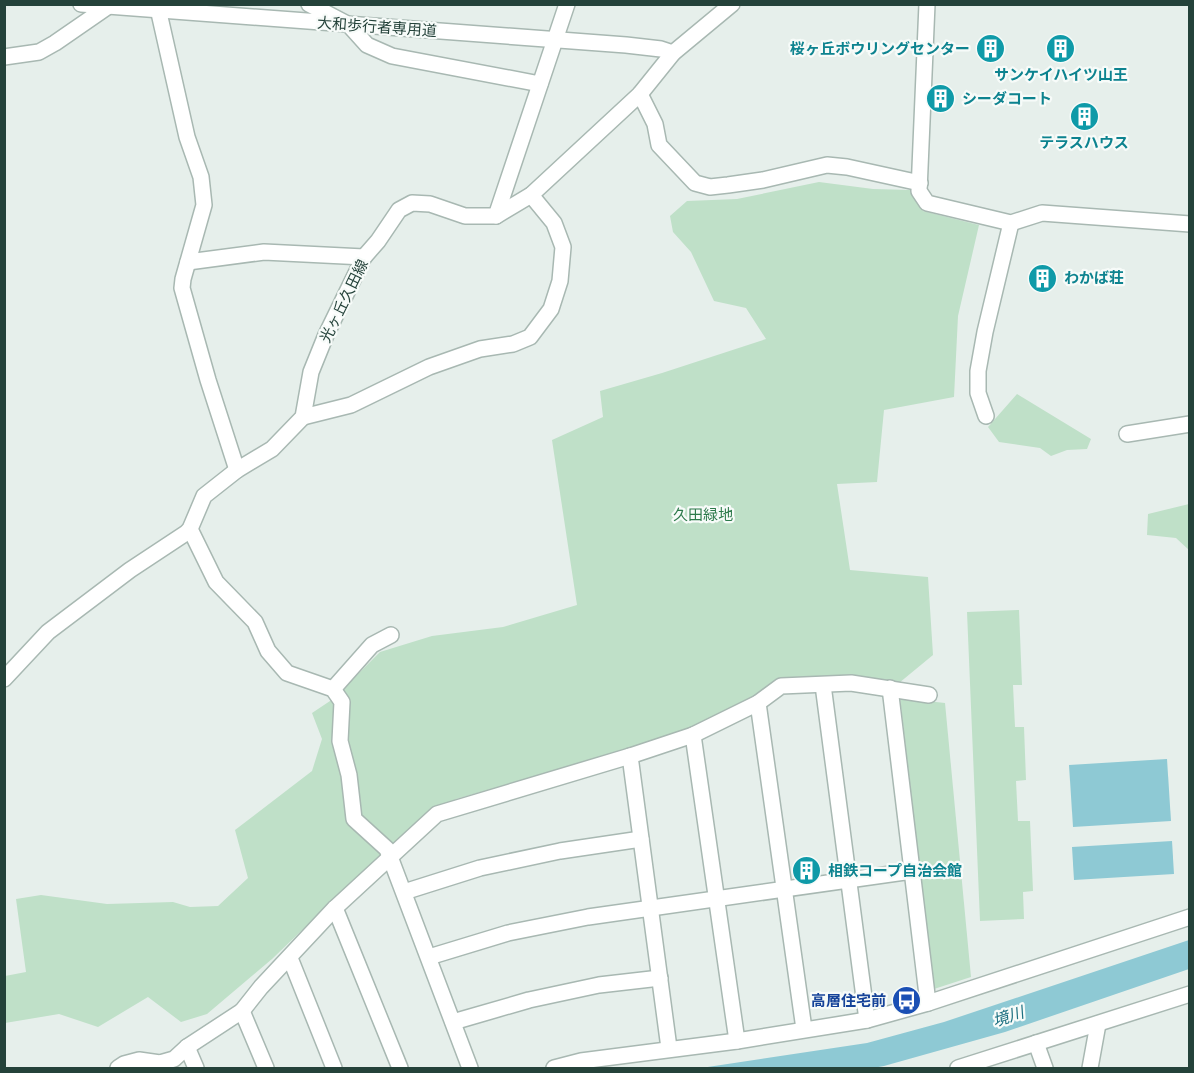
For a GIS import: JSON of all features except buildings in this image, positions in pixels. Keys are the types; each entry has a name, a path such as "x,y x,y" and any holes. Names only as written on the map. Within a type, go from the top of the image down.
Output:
{"street":[{"name":"大和歩行者専用道","path":"81,4 555,40 661,49 673,53"},
{"path":"309,4 349,25 367,45 392,56 540,84"},
{"path":"496,216 567,4"},
{"path":"496,216 531,195 639,94 673,53 732,4"},
{"path":"927,4 919,191 927,203 1011,224 1042,213 1190,224"},
{"path":"4,57 39,52 109,6"},
{"path":"157,8 187,137 201,177 204,205 182,288 237,470"},
{"path":"639,94 655,124 659,145 695,183 710,187 728,185 763,180 827,165 847,167 920,183"},
{"path":"4,679 48,632 190,529 204,496 237,470 272,449 303,417 351,405 429,367 480,350 513,344 531,337 550,309 560,281 564,247 554,223 531,195"},
{"name":"光ヶ丘久田線","path":"303,417 311,372 322,344 364,257 399,210 412,203 430,204 465,216 496,216"},
{"path":"986,416 978,393 978,371 1011,224"},
{"path":"188,262 264,252 364,257"},
{"path":"1127,434 1190,424"},
{"path":"190,529 216,582 255,622 268,651 287,673 333,689 342,702 340,741 349,775 354,819 387,849 390,855 470,1068"},
{"path":"333,689 372,645 392,635"},
{"path":"122,1067 139,1059 160,1063 174,1059 187,1047 242,1011 261,987 335,908 437,813 693,735 758,703 781,686 851,683 929,695"},
{"path":"823,685 867,1020"},
{"path":"890,688 928,1004"},
{"path":"758,703 804,1029"},
{"path":"693,735 737,1041"},
{"path":"630,756 669,1048"},
{"path":"404,892 503,863 560,851 641,839"},
{"path":"429,957 508,933 588,917 912,871"},
{"path":"335,908 400,1068"},
{"path":"554,1068 581,1061 737,1041 867,1020 928,1004 1190,918"},
{"path":"290,957 334,1068"},
{"path":"453,1022 529,1000 579,989 660,978"},
{"path":"960,1068 1190,994"},
{"path":"242,1011 266,1068"},
{"path":"1089,1068 1098,1024"},
{"path":"1036,1043 1045,1068"},
{"path":"187,1047 196,1068"}],"green space":[{"name":"久田緑地","path":"819,182 873,189 911,190 923,211 979,225 958,316 954,397 884,410 877,482 837,484 850,570 928,577 933,655 899,683 793,688 701,730 456,799 371,864 272,959 207,1014 181,1022 148,997 98,1027 59,1014 5,1023 5,976 26,972 16,899 41,895 107,904 173,902 190,907 218,906 248,878 235,830 312,771 322,739 312,713 333,699 380,652 432,636 503,627 577,605 552,440 603,417 600,391 766,339 746,308 714,301 691,252 673,232 670,216 687,201 737,199"},
{"path":"1017,394 1091,439 1087,449 1067,450 1051,456 1040,448 999,442 988,427"},
{"path":"1189,504 1189,550 1176,538 1147,535 1148,514"},
{"path":"1019,610 1022,685 1013,685 1015,727 1024,727 1026,780 1016,781 1018,821 1030,821 1033,891 1023,892 1024,919 980,921 967,612"},
{"path":"900,698 945,703 971,977 934,989"}],"water":[{"path":"1167,759 1171,821 1073,827 1069,765"},
{"path":"1172,841 1174,874 1074,880 1072,847"},
{"name":"境川","path":"1189,940 1189,969 1005,1032 884,1066 873,1068 701,1068 867,1043 944,1022"}],"place":[{"name":"サンケイハイツ山王","path":"1061,48"},
{"name":"桜ヶ丘ボウリングセンター","path":"991,49"},
{"name":"シーダコート","path":"941,99"},
{"name":"テラスハウス","path":"1084,116"},
{"name":"わかば荘","path":"1043,278"},
{"name":"相鉄コープ自治会館","path":"807,871"},
{"name":"高層住宅前","path":"907,1001"}]}
